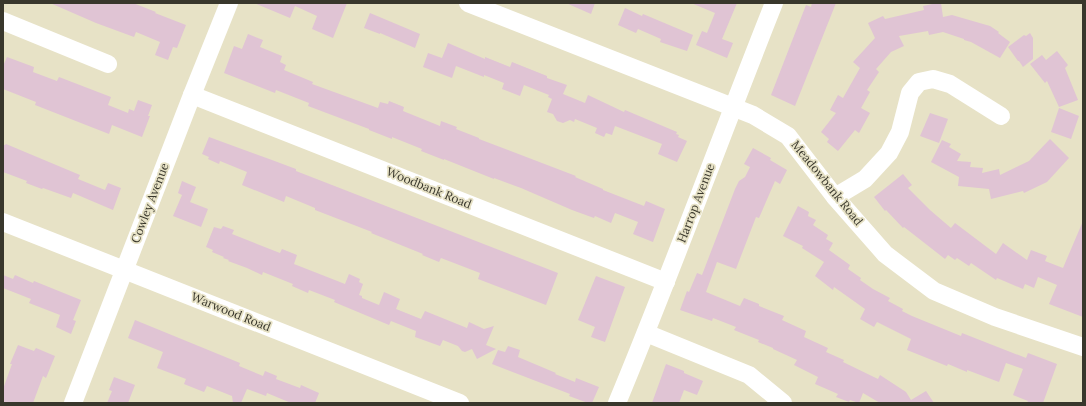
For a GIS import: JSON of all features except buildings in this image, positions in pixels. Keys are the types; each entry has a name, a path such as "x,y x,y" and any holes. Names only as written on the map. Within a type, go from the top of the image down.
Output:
{"street":[{"name":"Cowley Avenue","path":"73,403 229,3"},
{"name":"Meadowbank Road","path":"468,3 753,115 788,136 834,197 885,254 934,291 995,317 1083,347"},
{"name":"Harrop Avenue","path":"617,403 646,333 774,3"},
{"path":"3,21 108,64"},
{"path":"834,197 865,179 889,153 900,132 910,93 919,82 933,79 950,84 1001,116"},
{"name":"Woodbank Road","path":"192,95 666,282"},
{"name":"Warwood Road","path":"3,222 460,403"},
{"path":"646,333 749,375 783,403"}]}
